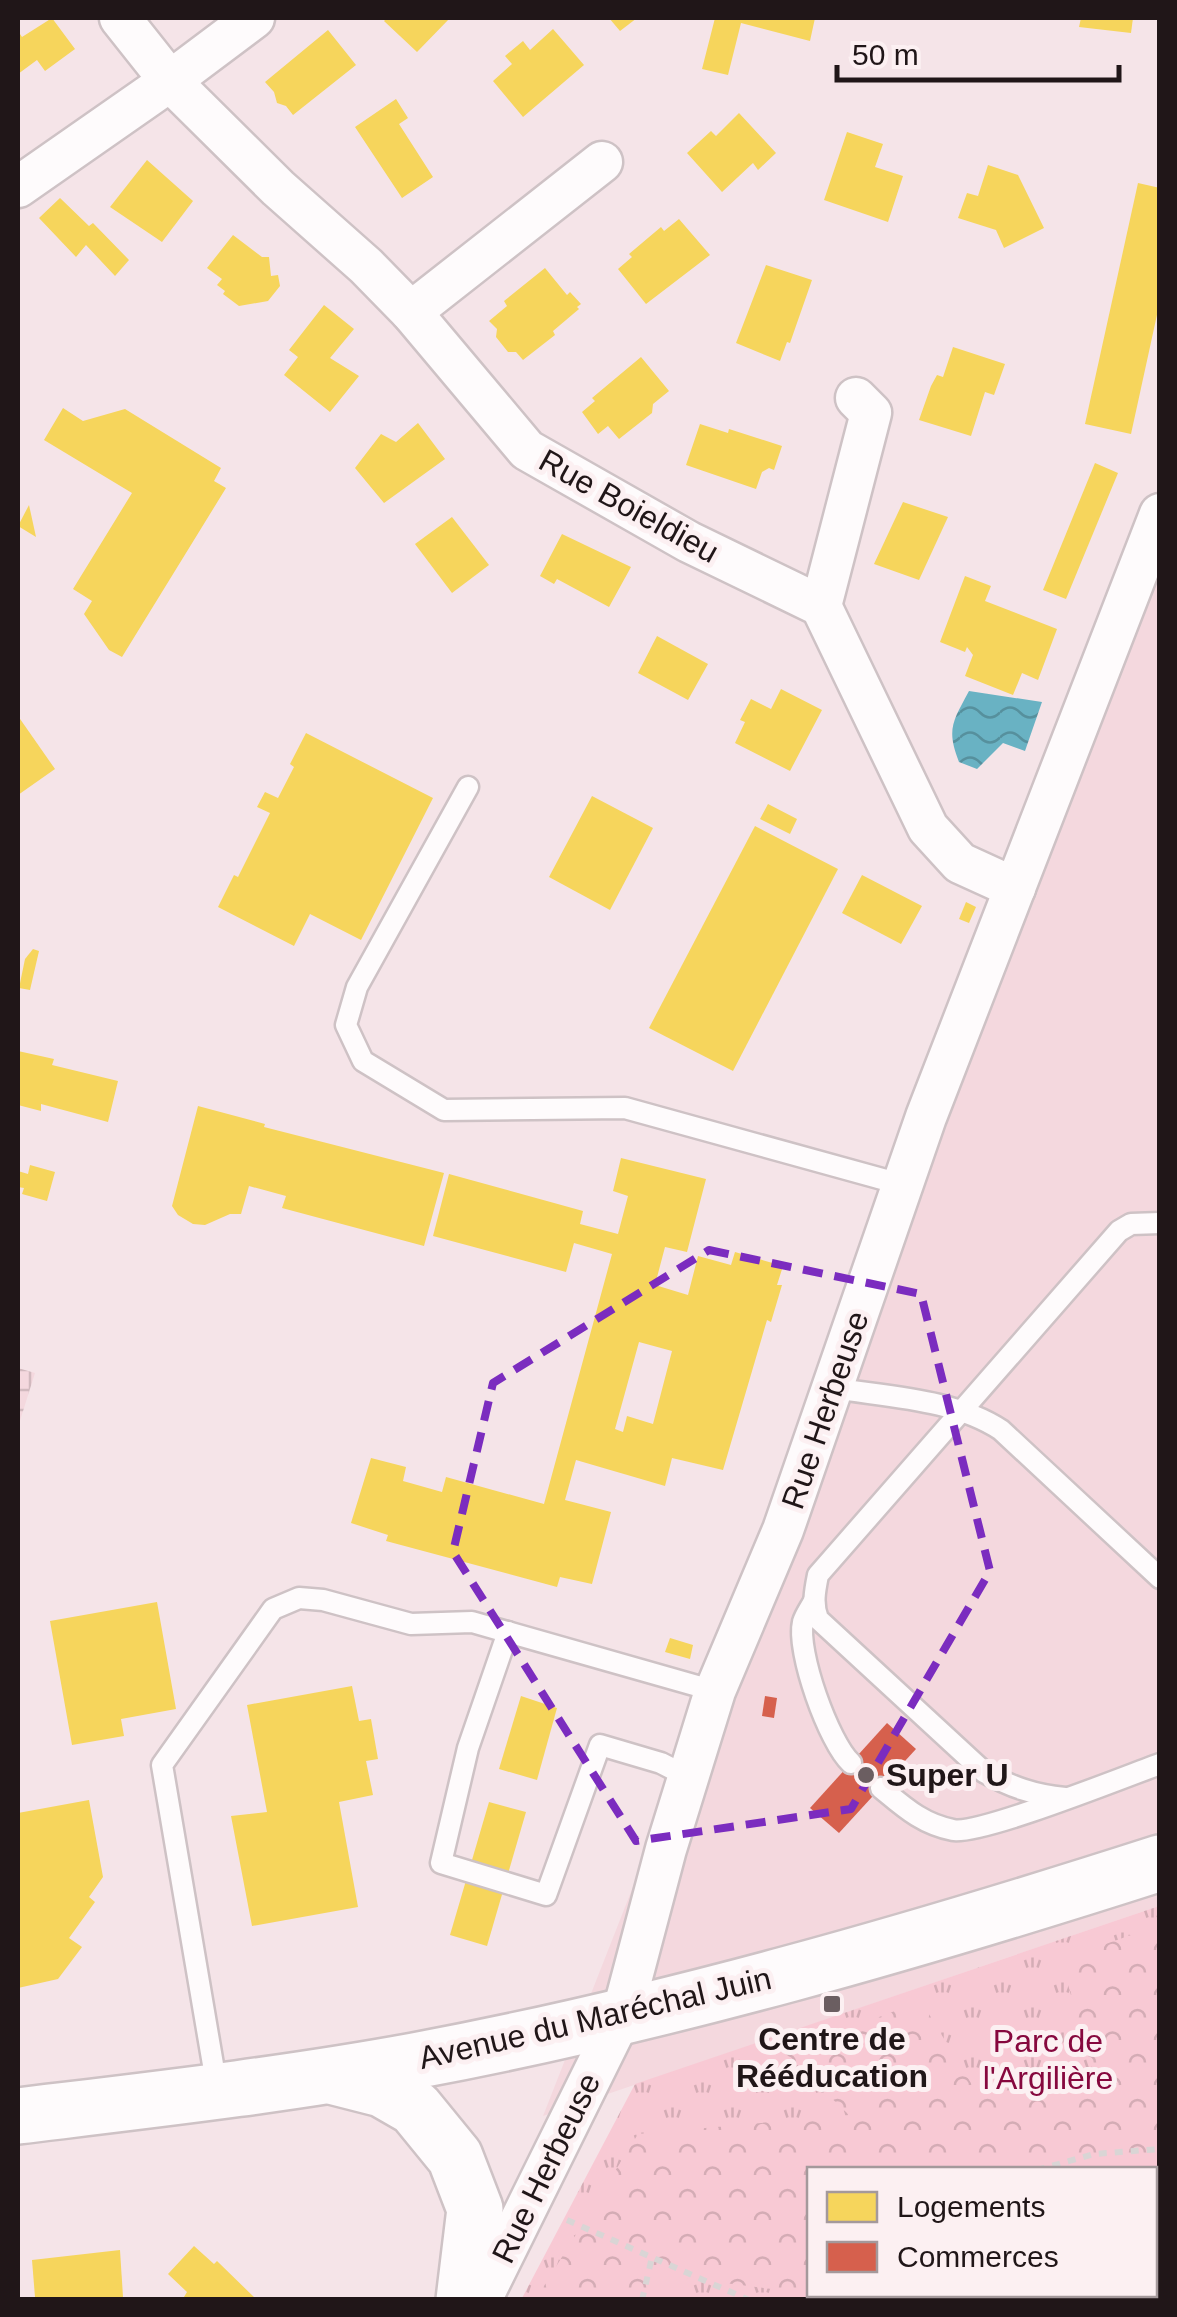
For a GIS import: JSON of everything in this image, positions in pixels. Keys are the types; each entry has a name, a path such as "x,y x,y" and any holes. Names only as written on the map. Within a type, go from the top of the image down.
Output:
{"street":[{"name":"Rue Boieldieu","path":"120,18 170,81 411,312 527,450 688,542 821,606"},
{"path":"18,187 254,18"},
{"path":"411,312 602,162"},
{"path":"856,398 871,414 821,606 928,828 960,863 1014,888"},
{"name":"Rue Herbeuse","path":"481,2300 622,2014 715,1692 783,1530 926,1117 1160,514"},
{"name":"Avenue du Maréchal Juin","path":"18,2116 328,2076 417,2060 622,2014 1004,1913 1160,1863"},
{"path":"328,2076 382,2089 415,2108 455,2157 476,2209 464,2300"}],"lane":[{"path":"468,787 357,986 346,1025 364,1060 444,1110 625,1108 904,1185"},
{"path":"852,1763 831,1737 807,1664 802,1623 814,1601 818,1575 1119,1231 1131,1224 1160,1223"},
{"path":"833,1388 986,1420 1160,1578"},
{"path":"217,2090 162,1764 272,1609 298,1598 323,1600 411,1624 472,1622 715,1692"},
{"path":"814,1601 818,1618 984,1772 1036,1795 1065,1798"},
{"path":"508,1632 468,1748 442,1863 546,1895 600,1745 661,1763 688,1776"},
{"path":"881,1788 919,1820 958,1832 1160,1764"}],"path":[{"path":"1048,2167 1094,2154 1160,2149"},
{"path":"567,2220 749,2300"},
{"path":"642,2300 652,2257"}],"highlighted area":[{"path":"709,1250 921,1294 990,1571 851,1809 636,1841 453,1552 493,1383"}],"shaded area":[{"path":"1159,547 1159,1906 543,2116"},
{"path":"18,1368 35,1373 18,1427"}],"green space":[{"name":"Parc de l'Argilière","path":"1159,1906 1159,2299 521,2300 635,2084"},
{"name":"Parc de l'Argilière","path":"1159,1925 1159,2265 1157,2167 807,2167 807,2294 663,2275 650,2299 536,2299 638,2134 849,2115 785,2053 921,2001 977,2093 1096,2083 1061,1960"},
{"path":"816,2297 928,2297 922,2300"},
{"path":"998,2297 1143,2297 1142,2300"}],"water":[{"path":"969,691 1042,702 1025,751 1003,743 977,769 959,762 953,725"}],"building: Logements":[{"path":"52,18 75,49 45,71 37,60 18,74 18,31 22,37"},
{"path":"450,18 417,52 384,21"},
{"path":"609,18 637,18 620,31"},
{"path":"715,18 815,18 810,41 741,23 728,75 702,69"},
{"path":"1081,18 1133,18 1131,33 1079,27"},
{"path":"553,29 584,65 523,117 493,81 512,64 505,56 523,41 530,50"},
{"path":"328,30 356,65 293,115 277,103 265,82"},
{"path":"396,99 408,118 399,124 433,177 402,198 355,127"},
{"path":"739,113 776,153 758,170 753,163 722,192 687,153 711,131 716,136"},
{"path":"847,132 883,144 875,167 903,176 888,222 824,200"},
{"path":"147,160 193,201 162,242 110,207"},
{"path":"988,165 1018,175 1044,228 1004,248 996,230 958,218 967,193 978,196"},
{"path":"1138,183 1160,188 1160,301 1131,434 1085,424"},
{"path":"60,198 89,226 93,223 129,260 115,276 86,245 76,257 39,218"},
{"path":"679,219 710,255 646,304 618,269 632,257 629,254 661,227 664,231"},
{"path":"233,235 262,257 269,257 271,276 278,275 280,286 268,301 239,306 223,294 225,291 217,285 222,279 207,268"},
{"path":"766,265 812,280 780,361 736,343"},
{"path":"545,268 567,295 570,292 581,304 553,331 555,335 523,360 516,352 508,352 489,321 507,306 504,301"},
{"path":"324,305 354,329 330,358 359,376 330,412 284,375 298,357 289,350"},
{"path":"953,347 1005,364 994,395 985,392 971,436 919,420 937,375 943,377"},
{"path":"641,357 669,391 653,404 652,413 619,439 608,426 598,434 582,412 595,401 592,398"},
{"path":"63,408 83,421 125,409 221,468 214,481 226,488 122,657 109,650 84,614 92,601 73,589 132,493 44,440"},
{"path":"418,423 445,459 384,503 355,468 381,434 396,442"},
{"path":"700,424 782,446 774,470 762,472 756,489 686,465"},
{"path":"1095,463 1118,473 1066,599 1043,590"},
{"path":"903,502 948,517 919,580 874,564"},
{"path":"29,505 36,537 18,526"},
{"path":"452,517 489,565 452,593 415,544"},
{"path":"562,534 631,567 609,607 557,579 554,584 540,576"},
{"path":"965,576 991,586 985,601 1057,629 1038,680 1022,673 1013,695 965,676 973,655 967,647 965,652 940,642"},
{"path":"657,636 708,664 688,700 638,673"},
{"path":"781,689 822,710 790,771 735,743 745,722 740,720 751,699 771,709"},
{"path":"18,716 55,769 18,795"},
{"path":"306,733 433,798 361,940 310,914 294,946 218,907 270,813 257,807 265,792 278,798"},
{"path":"592,796 653,828 610,910 549,877"},
{"path":"768,804 797,819 790,834 760,819"},
{"path":"755,826 838,869 733,1071 649,1028"},
{"path":"862,875 922,906 901,944 842,913"},
{"path":"966,902 976,907 969,923 959,919"},
{"path":"33,949 39,951 30,990 19,988 25,959"},
{"path":"18,1051 54,1059 52,1065 118,1081 108,1122 41,1104 41,1111 18,1105"},
{"path":"198,1106 444,1173 424,1246 282,1208 286,1196 249,1186 241,1214 230,1214 205,1225 193,1224 178,1215 172,1206"},
{"path":"621,1158 706,1179 687,1252 665,1247 655,1285 688,1295 698,1256 731,1265 735,1252 783,1266 777,1285 782,1285 771,1322 767,1320 723,1470 672,1458 665,1486 576,1460 565,1500 611,1512 592,1584 560,1577 557,1587 386,1541 388,1535 351,1523 371,1458 406,1467 403,1481 442,1492 446,1477 544,1504 612,1254 574,1243 566,1272 433,1236 449,1174 583,1211 580,1224 618,1234 628,1196 613,1191","holes":["639,1342 672,1351 653,1424 627,1416 623,1432 615,1429"]},
{"path":"30,1165 55,1172 47,1201 22,1194 24,1188 18,1187 18,1171 28,1174"},
{"path":"157,1602 176,1709 121,1719 124,1736 72,1745 50,1621"},
{"path":"670,1638 693,1645 690,1659 665,1652"},
{"path":"352,1686 359,1721 371,1719 378,1759 366,1761 373,1795 339,1802 358,1907 252,1926 231,1816 267,1812 247,1705"},
{"path":"521,1696 557,1708 537,1780 499,1769"},
{"path":"89,1800 103,1877 89,1897 95,1902 69,1938 82,1947 58,1979 18,1988 18,1813"},
{"path":"489,1802 526,1812 487,1946 450,1935"},
{"path":"194,2246 214,2264 217,2261 257,2300 187,2300 187,2292 168,2274"},
{"path":"120,2250 123,2297 35,2297 32,2260"}],"building: Commerces":[{"path":"765,1696 777,1698 774,1718 762,1716"},
{"name":"Super U","path":"887,1723 916,1749 839,1833 810,1808"}],"place":[{"name":"Super U","path":"866,1775"},
{"name":"Centre de Rééducation","path":"832,2004"}]}
